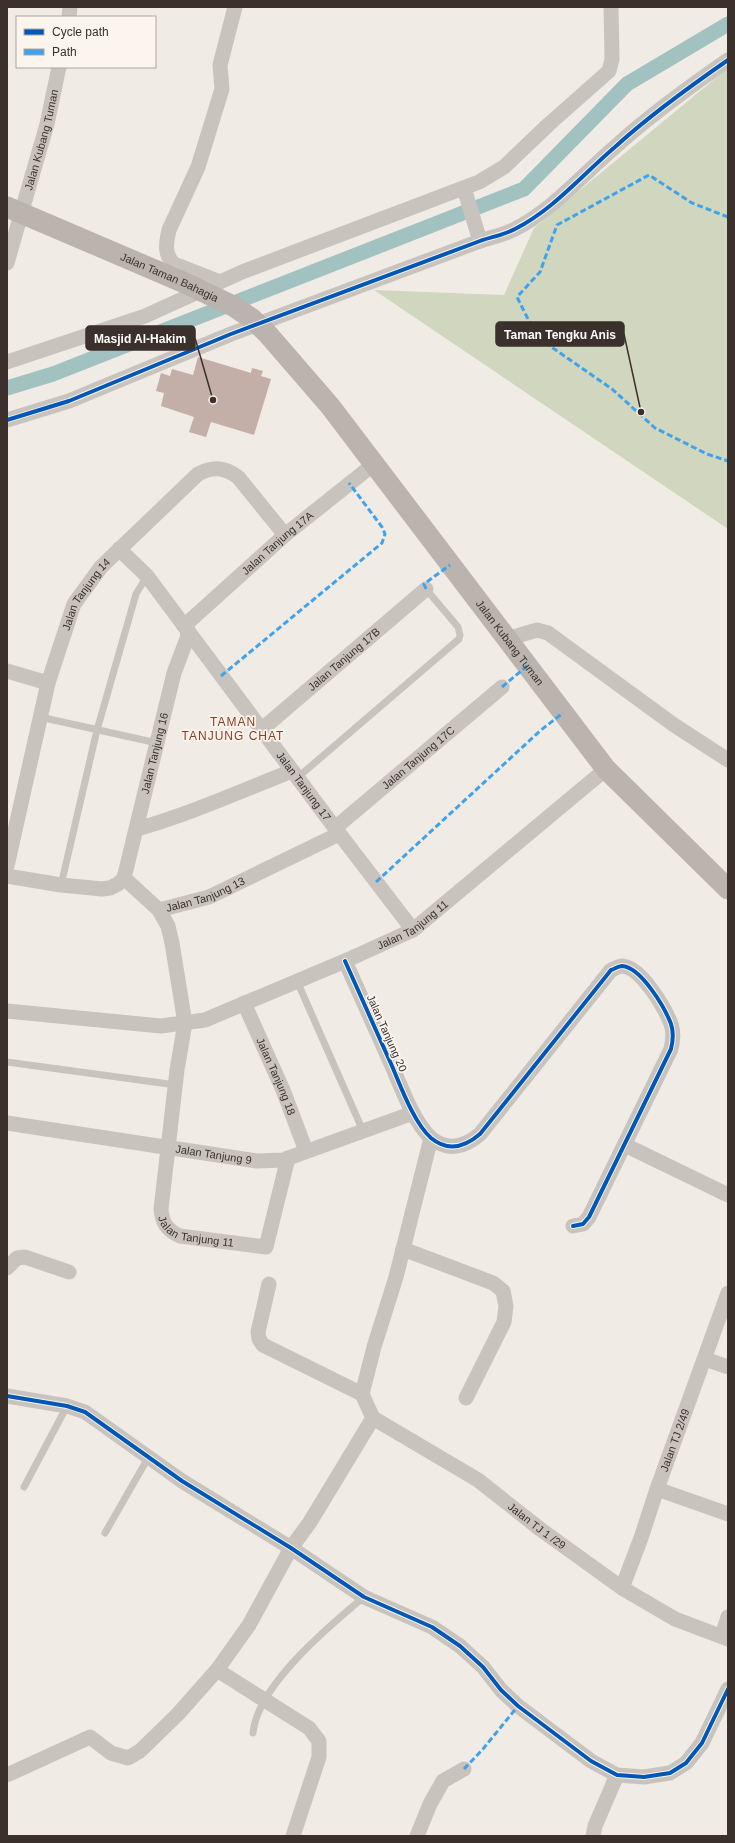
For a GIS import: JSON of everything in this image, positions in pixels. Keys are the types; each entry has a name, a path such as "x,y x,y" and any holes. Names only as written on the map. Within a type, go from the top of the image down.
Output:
{"main road":[{"name":"Jalan Taman Bahagia","path":"14,210 158,270 212,296 251,318 282,349 309,380"},
{"name":"Jalan Kubang Tuman","path":"309,380 606,770 728,889"}],"street":[{"path":"220,282 174,264 169,259 166,241 169,230 198,167 222,89 220,65 235,7"},
{"path":"7,362 144,316 242,272 465,194 479,182 504,167 548,125 609,72 612,59 611,7"},
{"path":"7,420 69,401 231,334 480,240 514,230 542,212 566,193 615,146 692,85 728,60"},
{"name":"Jalan Kubang Tuman","path":"7,263 14,210 47,124 59,68"},
{"path":"465,194 480,240"},
{"name":"Jalan Tanjung 17A","path":"186,628 285,535 374,464"},
{"name":"Jalan Tanjung 14","path":"7,866 48,683 74,604 101,567 198,474 217,467 228,470 238,477 285,535"},
{"name":"Jalan Tanjung 17","path":"119,550 147,576 294,774 413,930"},
{"name":"Jalan Tanjung 17B","path":"261,730 426,589"},
{"name":"Jalan Tanjung 16","path":"124,878 174,673 188,636 186,628"},
{"path":"507,639 537,630 548,633 674,725 728,760"},
{"path":"7,672 48,683"},
{"name":"Jalan Tanjung 17C","path":"337,831 502,687"},
{"name":"Jalan Tanjung 11","path":"7,1011 161,1026 205,1020 345,961 413,930 606,770"},
{"path":"137,829 164,822 294,774"},
{"name":"Jalan Tanjung 13","path":"124,878 159,910 209,897 337,831"},
{"path":"7,876 61,885 102,889 110,888 118,884 124,878"},
{"path":"159,910 168,926 172,943 185,1023"},
{"name":"Jalan Tanjung 20","path":"345,961 413,1112 431,1138"},
{"path":"7,1775 90,1737 111,1753 128,1758 146,1746 217,1670 249,1625 291,1548 310,1522 373,1418 362,1394 374,1347 384,1320 431,1138 444,1145 458,1147 470,1143 480,1134 611,970 622,966 634,969 654,993 671,1025 674,1036 672,1049 589,1217 583,1224 573,1226"},
{"name":"Jalan Tanjung 18","path":"244,1003 283,1090 306,1151"},
{"name":"Jalan Tanjung 11","path":"185,1023 161,1209 164,1224 170,1232 180,1236 266,1247 288,1158"},
{"name":"Jalan Tanjung 9","path":"7,1123 257,1161 283,1160 413,1112"},
{"path":"624,1145 728,1195"},
{"path":"403,1249 493,1283 503,1291 506,1306 504,1322 466,1398"},
{"path":"7,1268 17,1258 25,1257 69,1272"},
{"path":"269,1284 258,1332 259,1339 263,1345 362,1394"},
{"name":"Jalan TJ 2/49","path":"622,1588 641,1538 656,1490 706,1359 728,1293"},
{"path":"706,1359 728,1367"},
{"path":"7,1396 67,1406 85,1412 182,1482 291,1548 364,1597 432,1627 460,1646 483,1667 501,1690 518,1706 591,1761 617,1775 644,1778 670,1773 686,1763 702,1743 728,1690"},
{"name":"Jalan TJ 1 /29","path":"373,1418 478,1480 540,1529 622,1588 675,1619 725,1637"},
{"path":"656,1490 728,1514"},
{"path":"725,1637 728,1617"},
{"path":"217,1670 309,1728 319,1741 319,1757 293,1836"},
{"path":"417,1836 430,1804 443,1781 464,1769"},
{"path":"593,1836 595,1826 617,1775"}],"lane":[{"path":"61,885 97,730 136,594 147,576"},
{"path":"294,774 459,639 460,635 458,627 426,589"},
{"path":"40,717 157,743"},
{"path":"297,981 363,1131"},
{"path":"7,1062 176,1085"},
{"path":"24,1487 67,1406"},
{"path":"105,1533 148,1458"},
{"path":"253,1733 257,1713 300,1653 364,1597"}],"green space":[{"path":"728,68 728,529 374,290 504,295 534,228"}],"building":[{"path":"198,357 251,373 252,368 263,371 261,376 271,379 254,435 211,422 206,437 189,432 194,417 161,406 164,393 156,391 161,373 170,376 172,369 193,375"}],"waterway":[{"path":"7,388 53,374 524,189 627,84 728,24"}],"marked path":[{"path":"728,217 692,203 649,175 557,225 540,272 517,297 537,337 612,389 655,428 707,454 728,461"},
{"path":"221,676 382,543 385,534 382,527 349,483"},
{"path":"426,589 424,584 450,565"},
{"path":"502,687 527,666"},
{"path":"376,882 541,730 563,713"},
{"path":"464,1769 483,1749 518,1706"}],"cycle path":[{"path":"7,420 69,401 231,334 480,241 511,231 529,221 555,202 628,135 684,91 728,60"},
{"path":"345,961 404,1094 419,1123 431,1138 444,1145 450,1146 462,1145 480,1134 611,970 622,966 629,968 637,973 651,989 671,1024 673,1031 671,1049 589,1217 583,1224 573,1226"},
{"path":"7,1396 67,1406 85,1412 182,1481 291,1548 364,1597 432,1627 460,1646 483,1667 501,1690 518,1706 591,1761 617,1775 644,1777 670,1773 686,1763 702,1743 728,1689"}],"place":[{"name":"Masjid Al-Hakim","path":"213,400"},
{"name":"Taman Tengku Anis","path":"641,412"}],"district":[{"name":"TAMAN TANJUNG CHAT","path":"233,729"}]}
